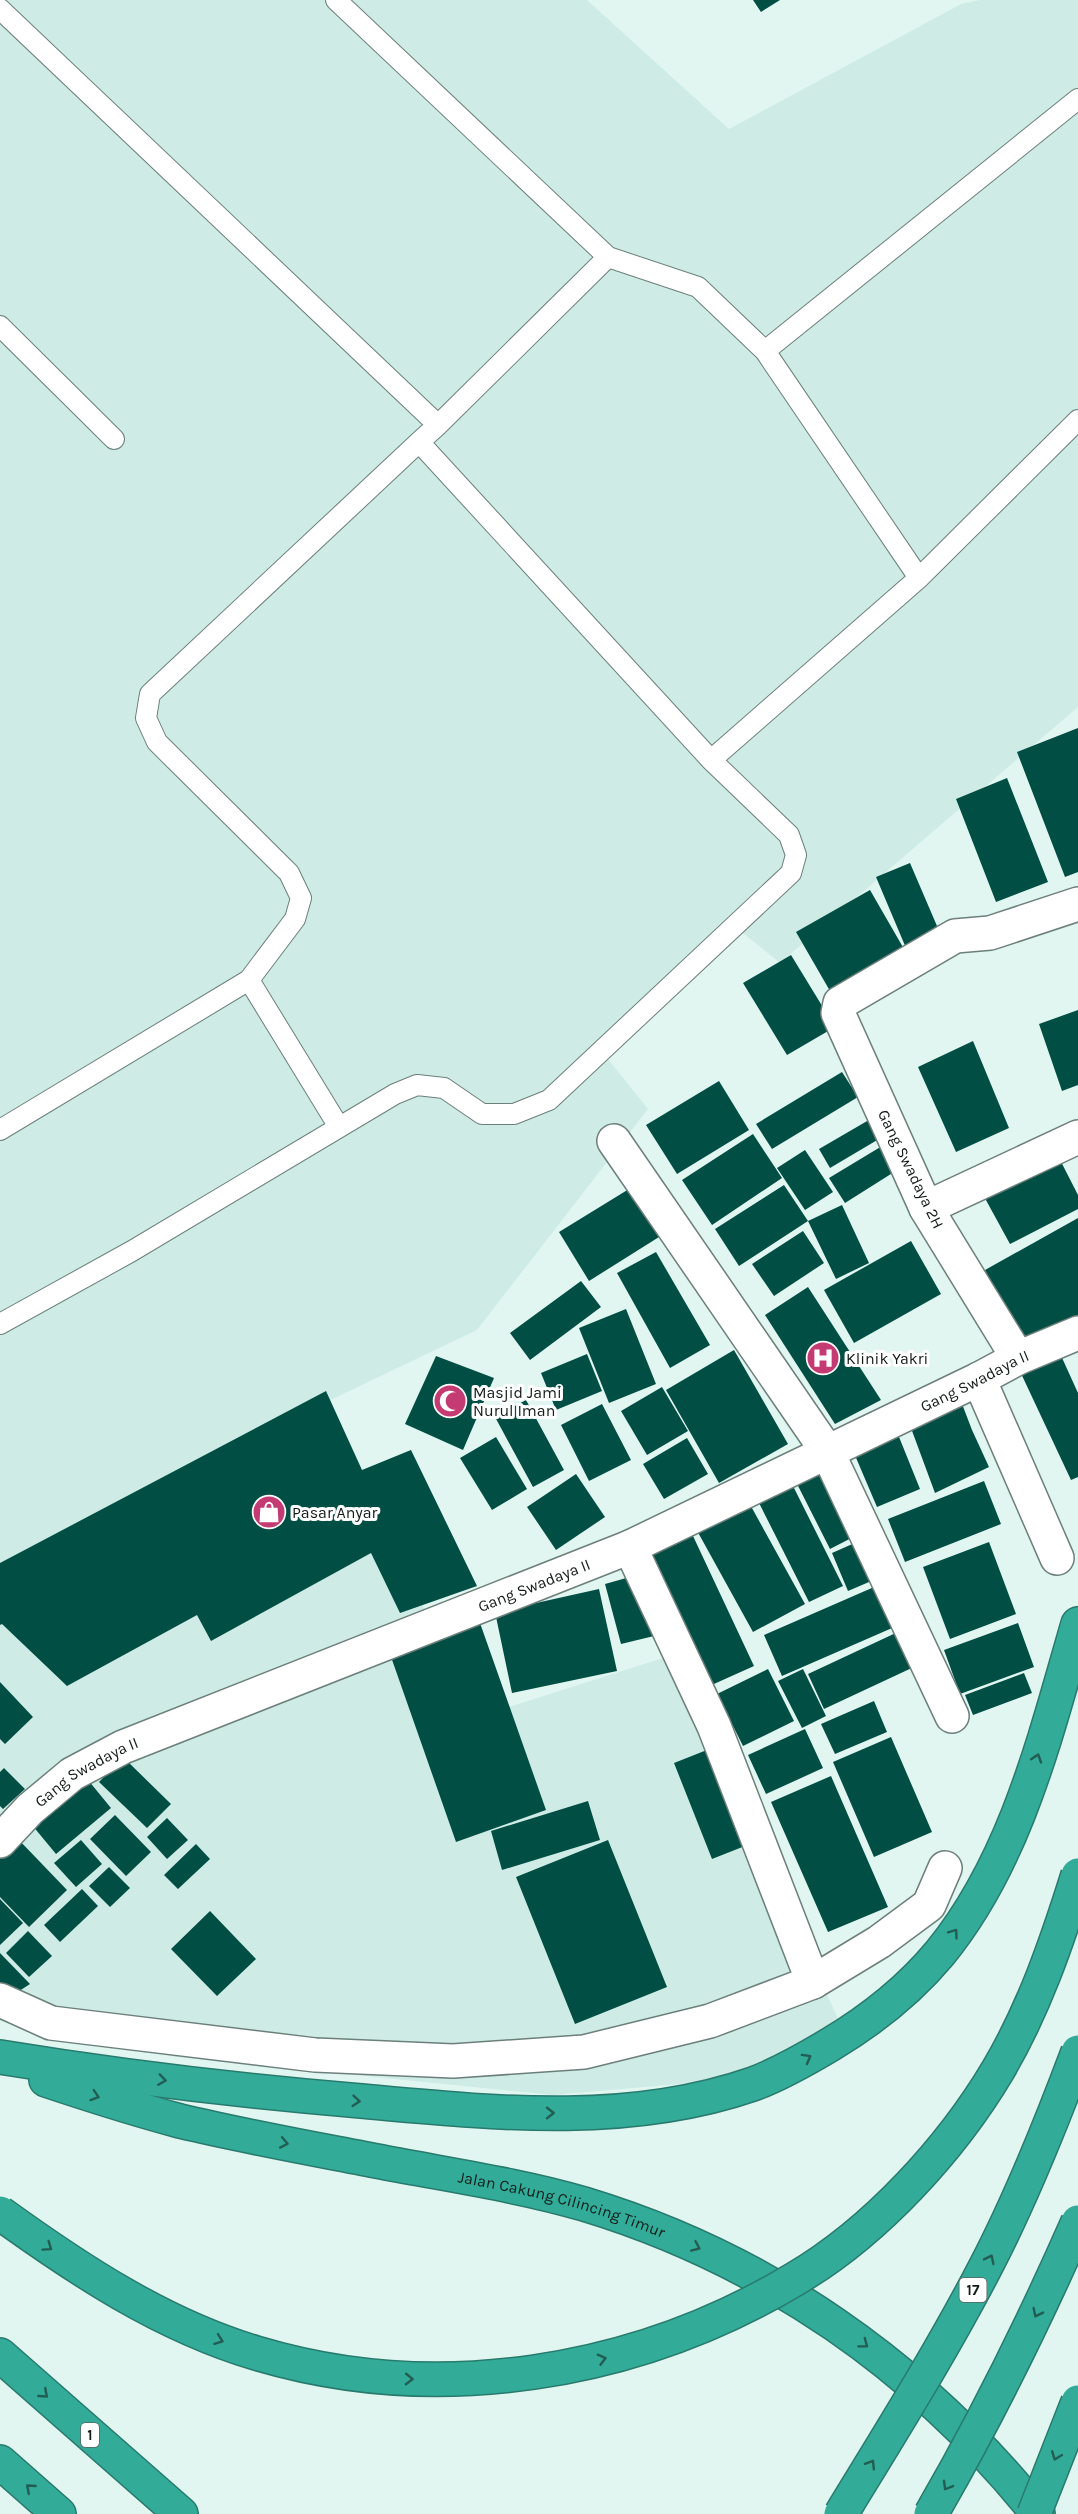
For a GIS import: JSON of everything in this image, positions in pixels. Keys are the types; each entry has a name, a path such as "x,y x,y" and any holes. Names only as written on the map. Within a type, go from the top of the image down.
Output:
{"highway":[{"path":"0,2057 177,2082 295,2095 528,2113 594,2113 647,2109 701,2099 754,2083 805,2059 852,2031 897,1996 939,1954 970,1911 1000,1857 1024,1798 1078,1624"},
{"path":"0,2213 69,2262 150,2309 195,2331 257,2353 318,2368 395,2378 465,2379 546,2371 598,2360 675,2337 738,2310 796,2279 844,2246 884,2210 924,2168 963,2122 997,2072 1027,2016 1057,1942 1078,1875"},
{"name":"17","path":"841,2514 932,2365 987,2265 1023,2188 1078,2052"},
{"name":"Jalan Cakung Cilincing Timur","path":"0,2062 102,2098 178,2120 584,2204 697,2247 805,2304 859,2340 908,2378 955,2420 1002,2469 1036,2514"},
{"path":"931,2514 998,2392 1042,2303 1078,2222"},
{"name":"1","path":"0,2355 180,2514"},
{"path":"1036,2514 1078,2402"},
{"path":"0,2462 59,2514"}],"street":[{"name":"Gang Swadaya 2H","path":"1018,1358 927,1208 838,1013 840,1003 955,936 990,933 1078,904"},
{"path":"927,1208 1078,1137"},
{"path":"614,1141 827,1451 952,1716"},
{"name":"Gang Swadaya II","path":"0,1841 30,1809 72,1774 123,1747 630,1547 979,1379 1018,1358 1078,1333"},
{"path":"979,1379 1057,1558"},
{"path":"630,1547 714,1726 813,1982"},
{"path":"0,2000 51,2022 315,2055 453,2061 584,2052 710,2021 813,1982 879,1942 929,1905 945,1868"}],"lane":[{"path":"336,0 608,257 698,287 765,351 919,578"},
{"path":"0,9 438,425"},
{"path":"765,351 1078,99"},
{"path":"0,1130 249,980 295,919 301,898 289,873 157,742 146,718 150,694 438,425 608,257"},
{"path":"0,326 114,439"},
{"path":"711,760 919,578 1078,420"},
{"path":"0,1324 132,1251 395,1094 417,1085 444,1088 482,1114 514,1113 549,1100 791,873 796,855 789,835 711,760 419,442"},
{"path":"249,980 339,1127"}],"shaded area":[{"path":"0,0 587,0 729,129 961,4 980,0 1078,0 1078,707 780,963 733,925 600,1049 648,1109 477,1330 320,1405 428,1616 509,1707 666,1657 838,2018 758,2068 691,2083 553,2095 176,2057 0,2021"}],"building":[{"path":"753,0 780,0 761,12"},
{"path":"1078,728 1078,872 1065,877 1017,752"},
{"path":"1007,778 1048,882 996,902 956,799"},
{"path":"910,863 940,933 906,948 876,877"},
{"path":"870,890 904,949 830,991 796,932"},
{"path":"791,955 835,1027 787,1055 743,983"},
{"path":"1078,1010 1078,1085 1062,1091 1039,1024"},
{"path":"973,1041 1009,1128 956,1152 918,1067"},
{"path":"842,1072 858,1097 772,1149 756,1124"},
{"path":"719,1081 749,1130 677,1174 646,1125"},
{"path":"874,1117 884,1136 830,1168 819,1149"},
{"path":"753,1134 782,1178 712,1225 682,1180"},
{"path":"887,1143 902,1167 845,1203 829,1178"},
{"path":"805,1150 833,1192 805,1210 777,1168"},
{"path":"1056,1152 1078,1195 1078,1209 1010,1244 981,1191"},
{"path":"784,1185 808,1221 739,1266 715,1229"},
{"path":"629,1189 659,1237 589,1281 559,1232"},
{"path":"842,1205 869,1263 836,1279 808,1221"},
{"path":"1078,1218 1078,1317 1023,1343 985,1270"},
{"path":"803,1231 824,1263 774,1296 752,1264"},
{"path":"911,1241 941,1294 854,1343 824,1290"},
{"path":"656,1252 710,1345 670,1368 617,1273"},
{"path":"581,1281 601,1307 530,1360 510,1333"},
{"name":"Klinik Yakri","path":"808,1287 881,1400 835,1424 765,1315"},
{"path":"626,1309 656,1384 609,1403 579,1328"},
{"path":"1058,1349 1078,1393 1078,1477 1071,1480 1018,1367"},
{"path":"734,1350 788,1444 719,1483 666,1390"},
{"path":"587,1354 602,1391 556,1410 541,1373"},
{"name":"Masjid Jami Nurul Iman","path":"436,1356 494,1378 463,1450 405,1424"},
{"path":"662,1387 688,1431 647,1455 621,1411"},
{"name":"Pasar Anyar","path":"326,1391 362,1470 411,1450 477,1586 400,1613 371,1553 211,1641 197,1615 67,1686 2,1624 0,1625 0,1563"},
{"path":"959,1396 989,1467 935,1493 908,1420"},
{"path":"526,1400 564,1470 533,1487 495,1417"},
{"path":"602,1404 631,1460 589,1481 561,1425"},
{"path":"895,1427 920,1489 877,1507 851,1446"},
{"path":"496,1437 527,1489 492,1510 460,1458"},
{"path":"687,1438 708,1474 664,1499 643,1464"},
{"path":"824,1455 863,1532 830,1549 791,1472"},
{"path":"576,1474 605,1517 556,1550 527,1507"},
{"path":"984,1481 1001,1524 905,1562 888,1519"},
{"path":"791,1482 843,1586 809,1602 757,1499"},
{"path":"747,1499 805,1604 753,1632 695,1527"},
{"path":"693,1536 754,1666 705,1688 645,1558"},
{"path":"866,1538 883,1576 848,1591 832,1553"},
{"path":"989,1542 1016,1614 950,1639 923,1567"},
{"path":"637,1575 654,1636 621,1644 605,1584"},
{"path":"881,1584 899,1625 782,1676 764,1635"},
{"path":"599,1589 617,1671 512,1693 495,1612"},
{"path":"480,1623 546,1810 456,1842 390,1654"},
{"path":"1018,1623 1034,1667 960,1694 944,1650"},
{"path":"900,1631 916,1666 824,1709 808,1674"},
{"path":"768,1669 794,1721 743,1746 717,1694"},
{"path":"803,1669 826,1716 802,1728 778,1681"},
{"path":"1024,1673 1032,1693 973,1715 965,1695"},
{"path":"0,1682 33,1717 5,1744 0,1739"},
{"path":"874,1701 887,1732 835,1754 821,1724"},
{"path":"805,1729 823,1768 766,1794 748,1755"},
{"path":"891,1737 932,1832 874,1857 833,1762"},
{"path":"717,1746 755,1842 712,1859 674,1763"},
{"path":"123,1757 171,1804 147,1828 99,1782"},
{"path":"4,1768 25,1789 3,1809 0,1806 0,1772"},
{"path":"831,1776 888,1907 828,1932 771,1802"},
{"path":"88,1780 111,1808 56,1854 32,1825"},
{"path":"588,1801 600,1840 502,1870 491,1831"},
{"path":"115,1815 151,1852 126,1876 90,1839"},
{"path":"167,1818 188,1840 167,1859 147,1837"},
{"path":"17,1838 67,1890 29,1927 0,1897 0,1854"},
{"path":"81,1840 102,1864 76,1887 54,1863"},
{"path":"608,1840 667,1987 575,2024 516,1877"},
{"path":"196,1844 210,1859 178,1889 164,1875"},
{"path":"109,1867 130,1888 110,1907 89,1886"},
{"path":"82,1889 98,1906 60,1942 44,1925"},
{"path":"0,1899 23,1923 0,1945"},
{"path":"210,1911 256,1959 217,1996 171,1949"},
{"path":"28,1931 52,1956 29,1977 6,1953"},
{"path":"0,1953 30,1984 10,1997 0,1990"}],"place":[{"name":"Klinik Yakri","path":"823,1358"},
{"name":"Masjid Jami Nurul Iman","path":"450,1401"},
{"name":"Pasar Anyar","path":"269,1512"}]}
